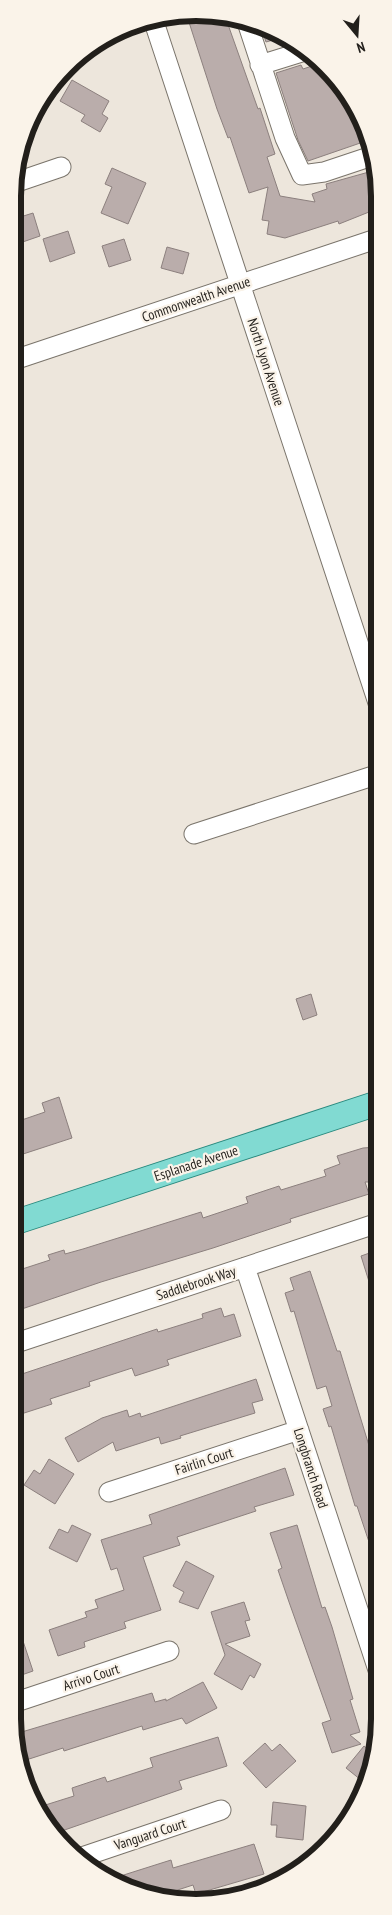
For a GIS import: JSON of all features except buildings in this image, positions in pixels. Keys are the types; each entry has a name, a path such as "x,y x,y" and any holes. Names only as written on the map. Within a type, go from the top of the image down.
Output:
{"main road":[{"name":"Esplanade Avenue","path":"21,1220 371,1105"}],"street":[{"name":"North Lyon Avenue","path":"156,26 370,680"},
{"path":"249,30 285,138 302,175 324,172 366,158"},
{"path":"260,65 297,54"},
{"path":"22,180 61,168"},
{"name":"Commonwealth Avenue","path":"21,358 370,241"},
{"path":"194,834 370,777"},
{"name":"Saddlebrook Way","path":"21,1341 371,1225"},
{"name":"Longbranch Road","path":"245,1267 371,1649"},
{"name":"Fairlin Court","path":"108,1492 298,1430"},
{"name":"Arrivo Court","path":"21,1699 169,1651"},
{"name":"Vanguard Court","path":"87,1855 221,1810"}]}
